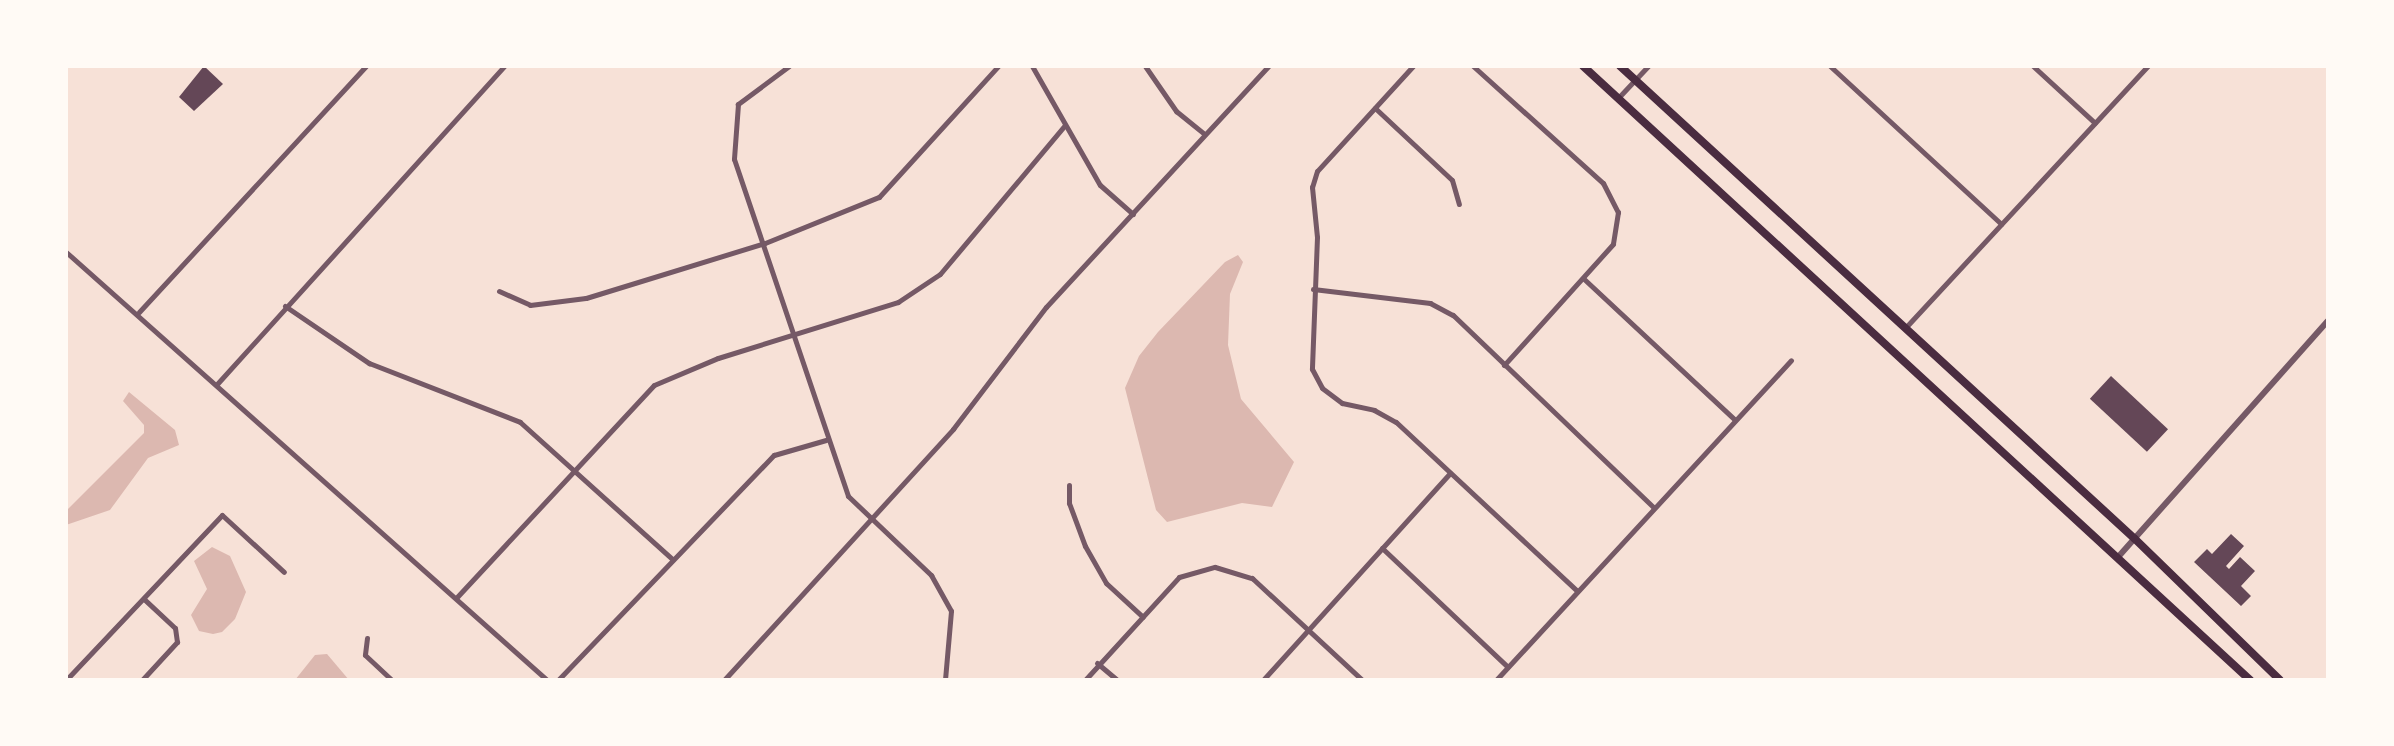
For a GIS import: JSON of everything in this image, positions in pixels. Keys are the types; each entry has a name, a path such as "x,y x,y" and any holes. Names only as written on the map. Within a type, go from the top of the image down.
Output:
{"main road":[{"path":"1583,66 2119,556 2250,680"},
{"path":"1620,66 2135,539 2280,680"}],"street":[{"path":"139,312 366,66"},
{"path":"217,384 504,66"},
{"path":"789,66 738,104 734,159 795,332 826,440 848,496 944,593 951,623 945,680"},
{"path":"499,291 530,305 586,298 765,243 879,197 998,66"},
{"path":"1032,66 1100,185 1133,214"},
{"path":"1145,66 1176,111 1204,134"},
{"path":"724,680 953,429 1046,307 1268,66"},
{"path":"1413,66 1317,171 1312,187 1317,237 1309,345 1312,369 1322,388 1342,403 1374,410 1396,422 1577,591"},
{"path":"1473,66 1603,183 1618,212 1613,244 1504,365"},
{"path":"1618,98 1648,66"},
{"path":"1830,66 2001,224"},
{"path":"2033,66 2095,123"},
{"path":"1906,327 2148,66"},
{"path":"1375,108 1452,180 1459,204"},
{"path":"457,597 654,385 795,332 898,302 940,274 1065,125"},
{"path":"66,252 139,312 547,680"},
{"path":"1584,279 1734,419"},
{"path":"1313,289 1430,303 1453,315 1653,507"},
{"path":"285,306 369,363 470,398 520,422 672,559"},
{"path":"2119,556 2328,321"},
{"path":"1496,680 1791,360"},
{"path":"558,680 774,455 826,440"},
{"path":"1263,680 1450,473"},
{"path":"1069,485 1069,503 1085,546 1106,583 1143,617"},
{"path":"66,680 222,515 284,572"},
{"path":"1382,548 1508,667"},
{"path":"1085,680 1097,663 1179,577 1215,567 1252,578 1362,680"},
{"path":"142,680 177,642 175,628 144,599"},
{"path":"367,638 365,655 392,680"},
{"path":"1097,663 1117,680"}],"shaded area":[{"path":"1238,255 1243,262 1230,294 1228,345 1241,399 1294,462 1272,507 1242,503 1167,522 1156,510 1125,388 1139,356 1158,332 1225,262"},
{"path":"129,392 175,430 179,445 148,458 110,510 66,525 66,511 144,433 144,425 123,401"},
{"path":"212,547 230,556 246,592 235,619 222,632 213,634 199,631 191,615 207,589 194,561"},
{"path":"327,654 349,680 295,680 315,655"}],"building":[{"path":"204,66 223,84 194,111 179,97"},
{"path":"2111,376 2168,429 2147,452 2090,399"},
{"path":"2231,534 2244,546 2226,566 2229,569 2240,557 2255,571 2241,586 2251,596 2241,606 2194,562 2207,549 2212,554"}]}
